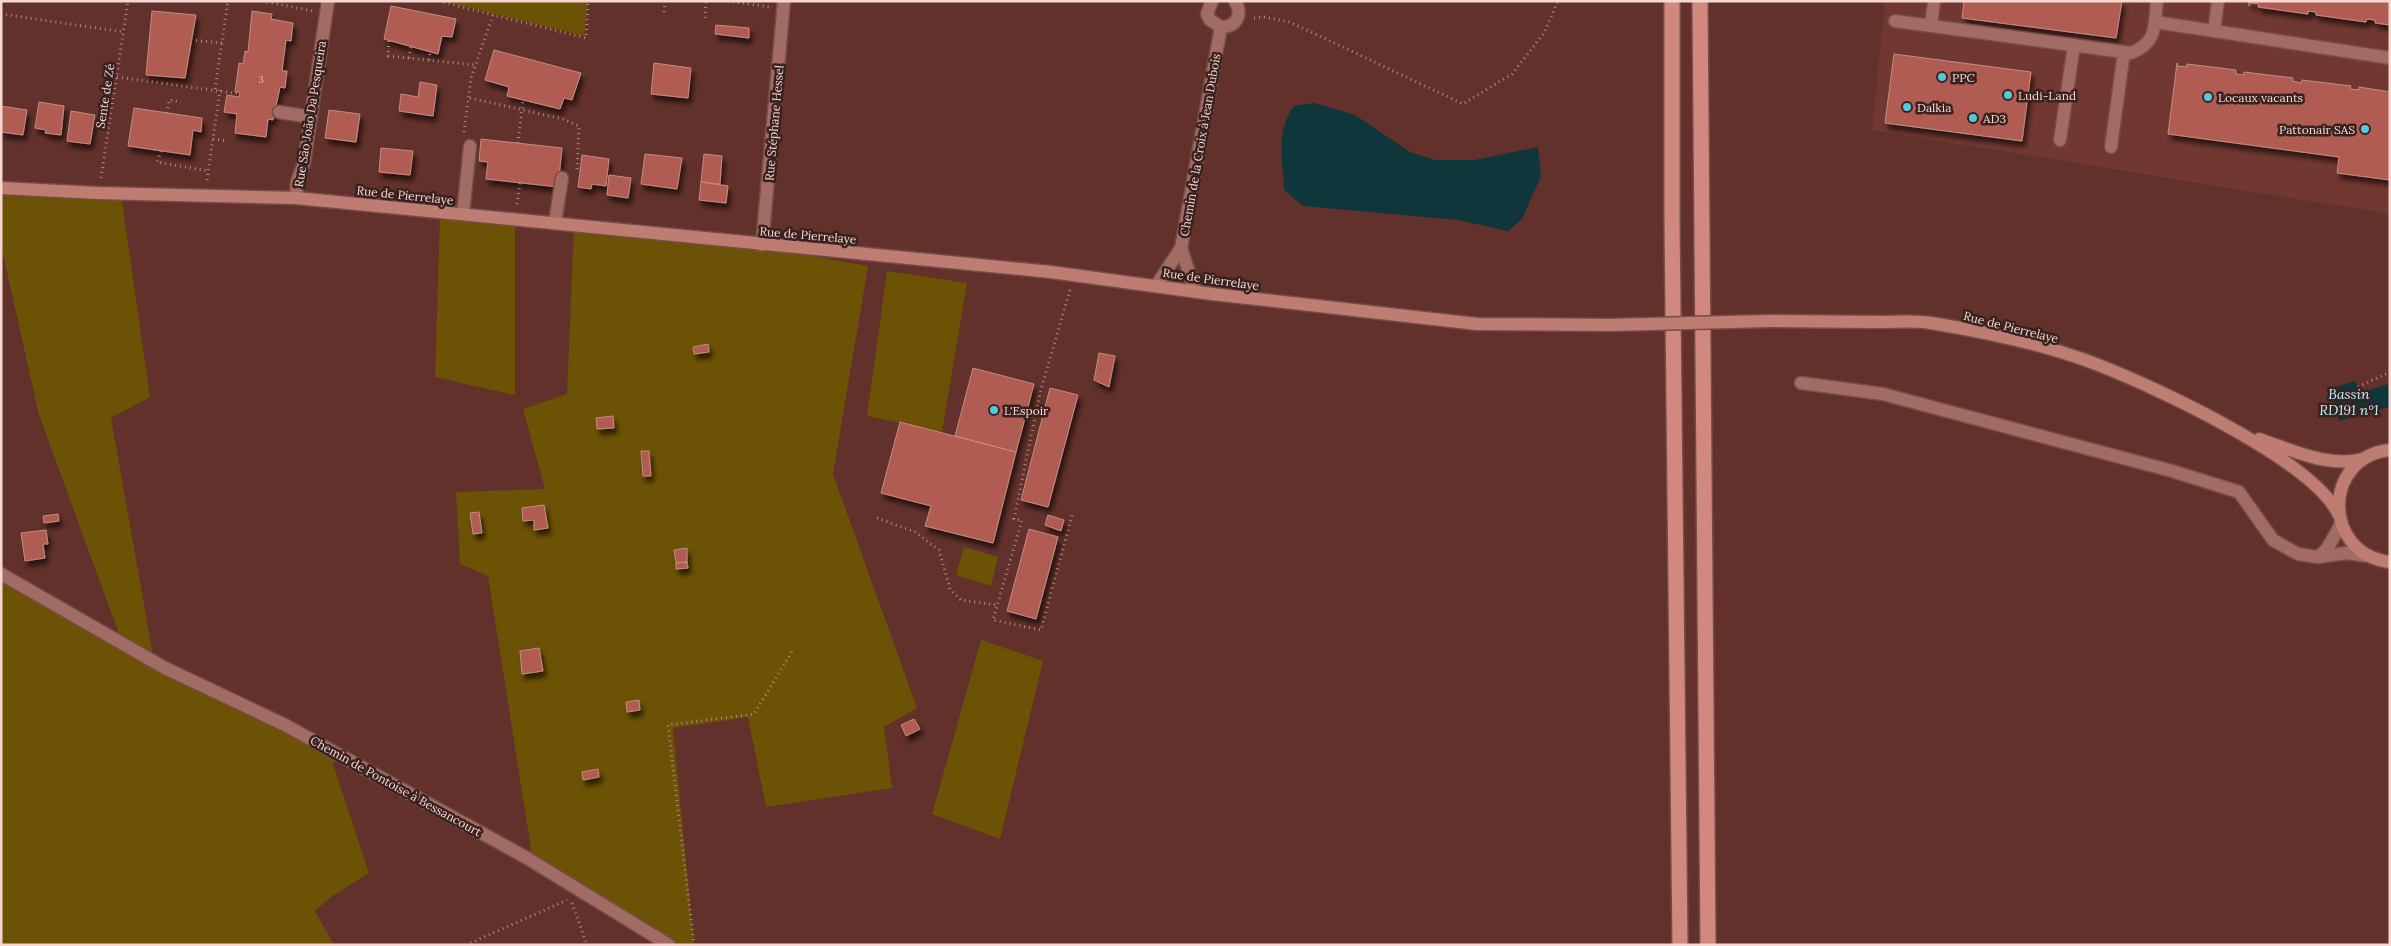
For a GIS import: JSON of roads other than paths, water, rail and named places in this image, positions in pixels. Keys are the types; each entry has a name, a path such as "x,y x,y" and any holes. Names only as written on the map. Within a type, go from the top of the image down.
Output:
{"highway":[{"path":"1672,1 1672,211 1680,945"},
{"path":"1700,1 1708,945"}],"main road":[{"name":"Rue de Pierrelaye","path":"1,188 98,193 296,198 1074,275 1477,324 1769,321 1929,322 2029,344 2095,364 2155,390 2231,428 2301,472 2328,496 2354,545 2368,556"},
{"name":"Rue de Pierrelaye","path":"2231,428 2324,460 2342,462 2365,458 2390,450"},
{"path":"2340,520 2339,497 2345,479 2350,471 2365,458"},
{"path":"2368,556 2390,562"}],"street":[{"path":"1212,1 1207,14 1210,20 1221,27 1226,27 1238,19 1240,10 1235,1"},
{"path":"1931,26 1934,1"},
{"path":"1895,22 2131,53 2145,47 2153,35 2157,1"},
{"path":"2214,31 2218,1"},
{"name":"Rue Stéphane Hessel","path":"762,245 783,5"},
{"name":"Rue São João Da Pesqueira","path":"296,198 311,117 327,7"},
{"path":"2155,22 2390,58"},
{"name":"Chemin de la Croix à Jean Dubois","path":"1156,286 1181,248 1221,27"},
{"path":"2060,140 2074,45"},
{"path":"2111,146 2124,52"},
{"path":"280,112 311,117"},
{"path":"463,214 470,146"},
{"path":"555,223 562,178"},
{"path":"1181,248 1195,291"},
{"path":"1801,383 1882,394 2172,471 2238,492 2273,540 2298,554 2318,557 2336,553 2368,556"},
{"path":"2318,557 2327,549 2340,520"},
{"name":"Chemin de Pontoise à Bessancourt","path":"1,574 165,668 285,726 527,858 669,945"}],"water":[{"path":"1314,103 1355,115 1410,152 1435,160 1475,160 1538,147 1541,176 1522,219 1508,231 1458,220 1303,206 1284,190 1282,136 1288,116 1294,106"},
{"name":"Bassin RD191 n°1","path":"2355,381 2361,393 2388,384 2390,407 2339,421 2330,389"}],"place":[{"name":"PPC","path":"1942,77"},
{"name":"Ludi-Land","path":"2008,95"},
{"name":"Locaux vacants","path":"2208,97"},
{"name":"Dalkia","path":"1907,107"},
{"name":"AD3","path":"1973,118"},
{"name":"Pattonair SAS","path":"2365,129"},
{"name":"L'Espoir","path":"994,410"}]}
